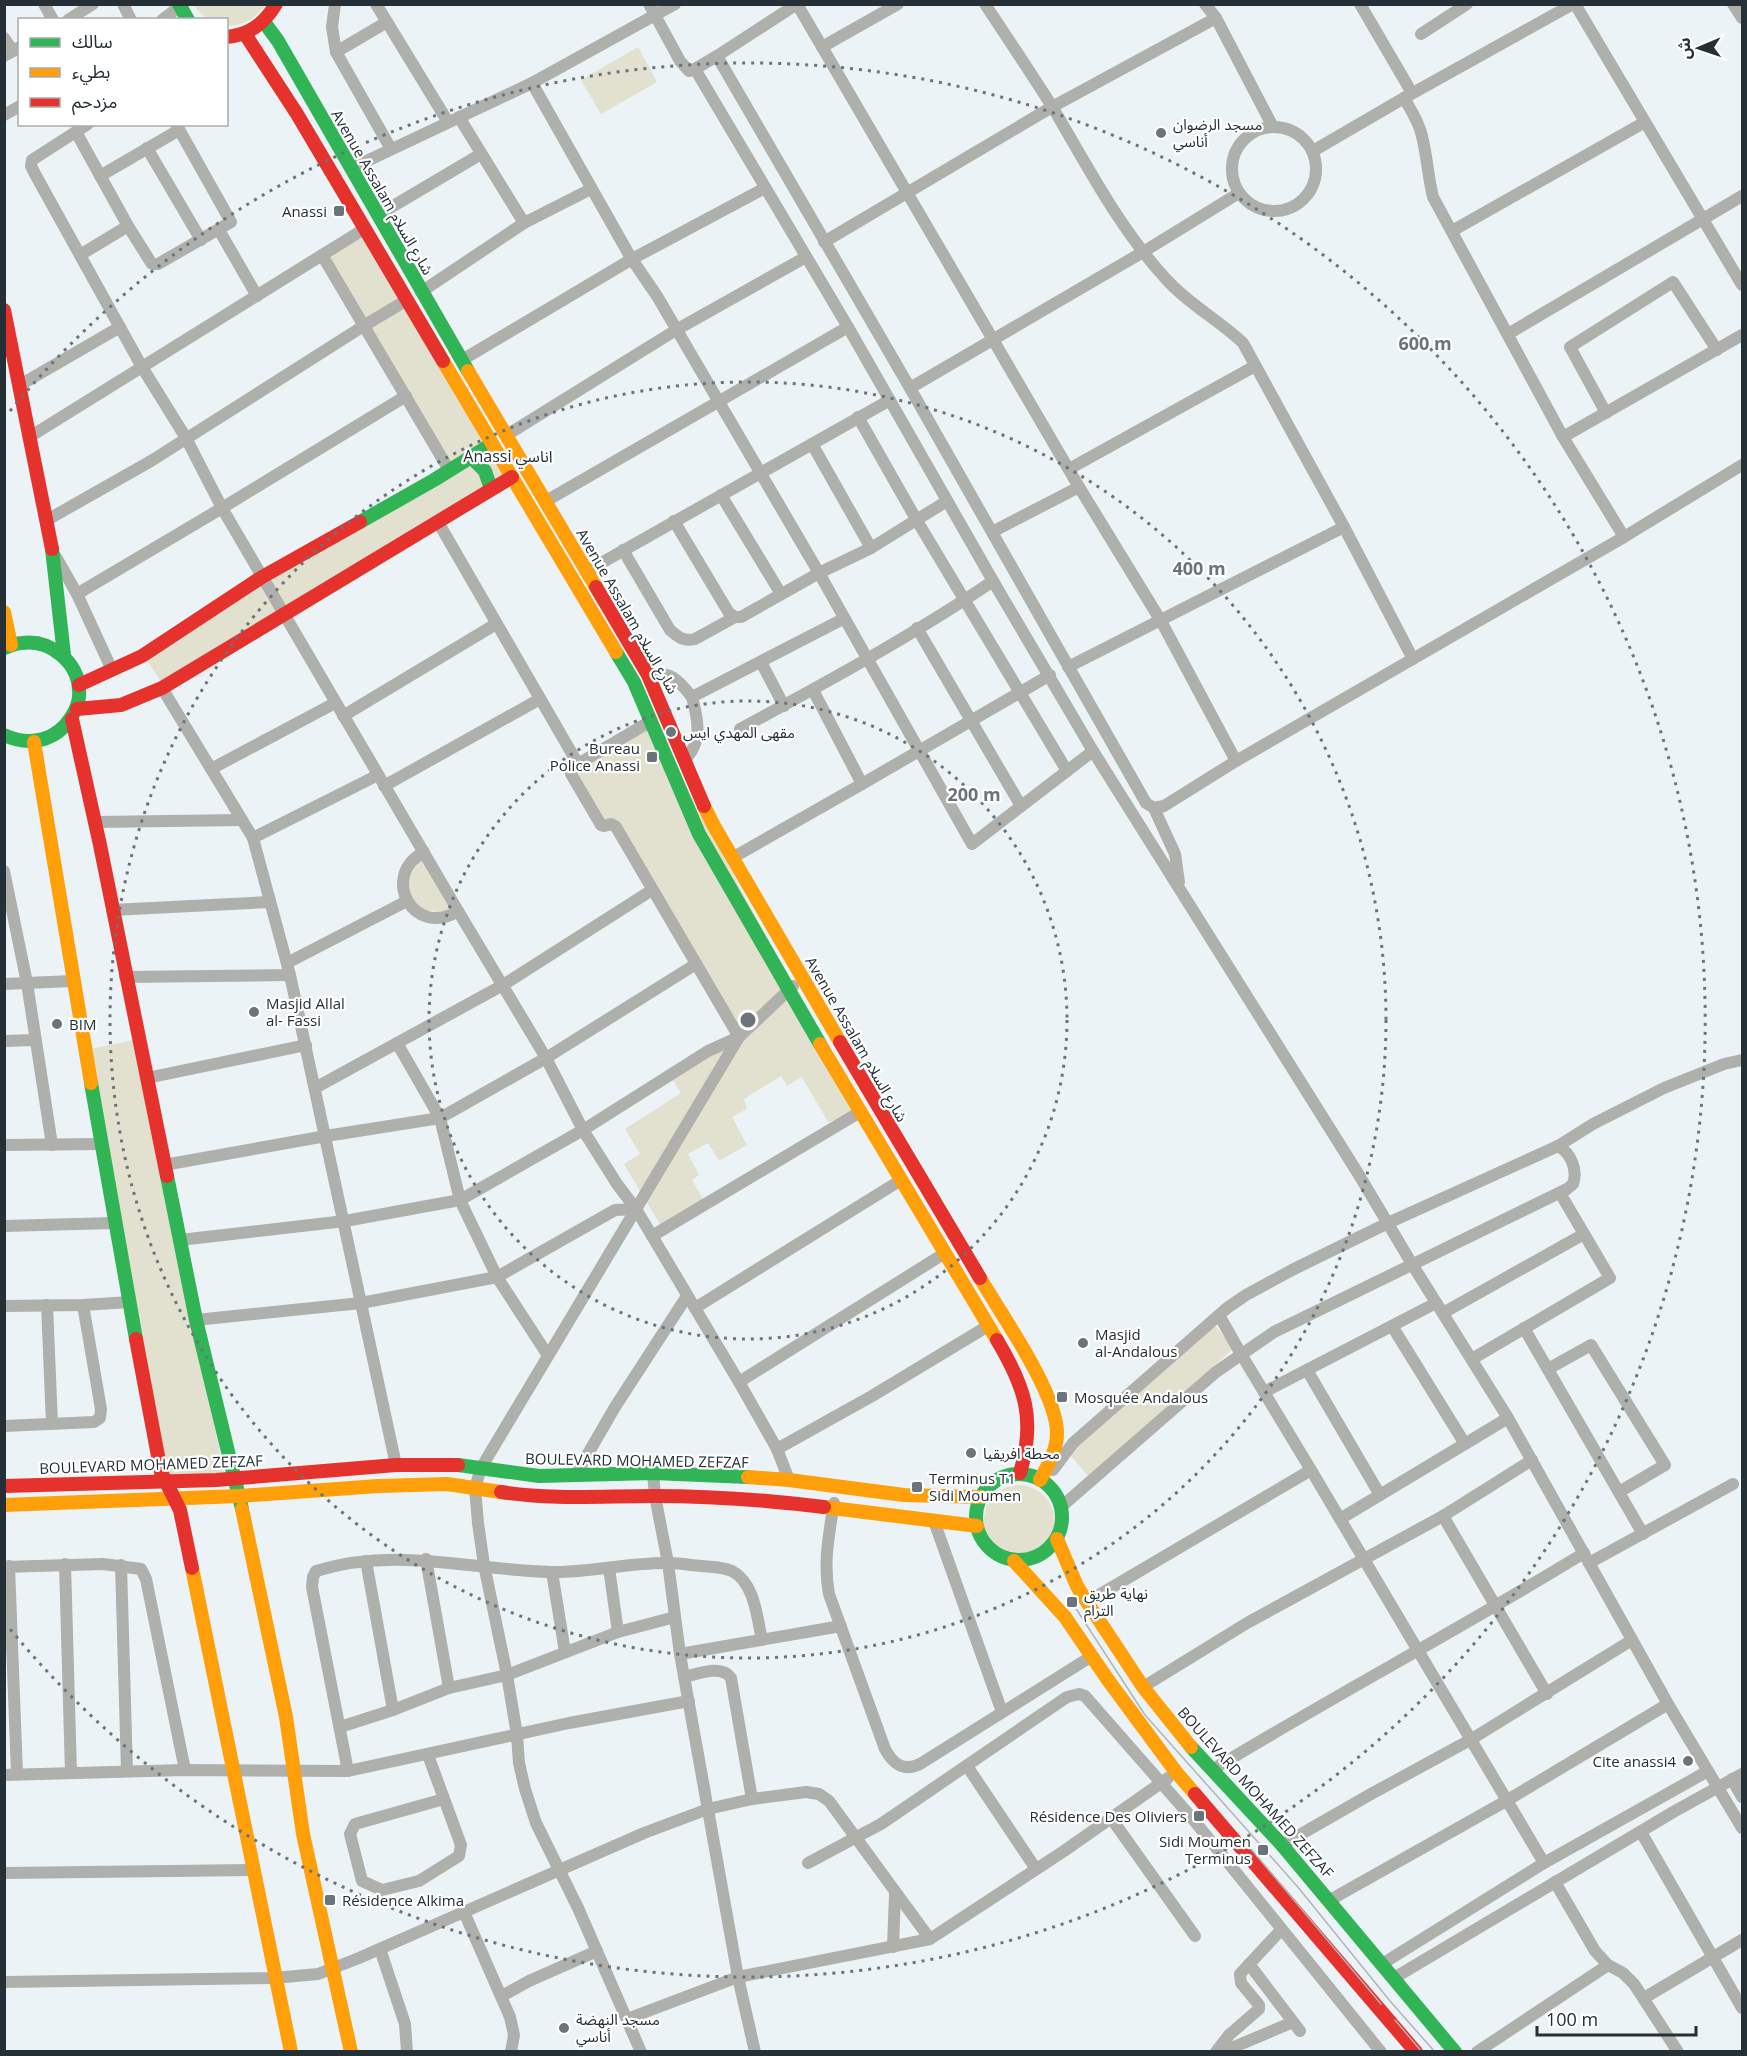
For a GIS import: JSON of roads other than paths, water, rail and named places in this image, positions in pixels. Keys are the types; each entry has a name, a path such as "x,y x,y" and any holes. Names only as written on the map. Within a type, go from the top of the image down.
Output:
{"street":[{"path":"44,4 52,18"},
{"path":"71,18 93,4"},
{"path":"123,4 130,18"},
{"path":"228,37 245,34 264,22 276,4"},
{"path":"334,4 332,27 336,52 391,149"},
{"path":"376,4 454,119 481,154 524,223"},
{"path":"352,168 532,83 652,10 675,4"},
{"path":"652,10 685,68 689,70 717,56 797,4 1079,487 1161,621 1236,761"},
{"path":"822,47 898,4"},
{"path":"985,4 1052,107 1101,193 1143,252 1167,281 1198,308 1225,325 1243,343 1413,659"},
{"path":"1421,34 1467,4"},
{"path":"1312,151 1574,4 1743,285"},
{"path":"1733,4 1743,18"},
{"path":"164,18 179,6"},
{"path":"1364,6 1408,96 1422,134 1433,197 1563,437 1624,537"},
{"path":"824,242 1212,9 1273,127"},
{"name":"Avenue Assalam شارع السلام","path":"264,22 278,41 421,292 648,675 668,714 714,826 1040,1379 1053,1407 1058,1433 1055,1454 1042,1481"},
{"path":"336,52 387,22"},
{"name":"Avenue Assalam شارع السلام","path":"245,34 297,114 634,682 699,834 788,990 1007,1357 1028,1407 1029,1442 1020,1473"},
{"path":"4,38 12,52"},
{"path":"717,56 910,388 1146,803 1154,808 1175,854 1180,888"},
{"path":"695,69 848,327 1093,751 1508,1418 1668,1704 1743,1828"},
{"path":"532,83 632,260 718,400 819,573 972,844 1093,751"},
{"path":"4,115 18,107"},
{"path":"1452,231 1645,122"},
{"path":"85,126 38,156 31,163 35,174 142,367 186,438 222,508 546,1058 583,1130 616,1184 636,1209 739,1382 777,1449 789,1480"},
{"path":"76,132 100,176 128,226 152,264 165,261 230,223 230,219 177,127 100,176"},
{"path":"1273,127 1285,128 1306,141 1312,151 1316,164 1316,176 1309,194 1295,207 1271,212 1253,206 1239,193 1232,169 1234,156 1240,144 1255,132 1273,127"},
{"path":"147,148 201,240"},
{"path":"378,215 481,154"},
{"path":"462,360 632,260 765,188"},
{"path":"421,292 524,223 591,189"},
{"path":"910,388 1143,252 1239,193"},
{"path":"1509,334 1743,196"},
{"path":"80,255 128,226"},
{"path":"31,436 364,229"},
{"path":"219,230 257,296"},
{"path":"322,255 450,470"},
{"path":"507,435 676,330 806,257"},
{"path":"1606,413 1570,347 1672,282 1716,350"},
{"path":"47,520 151,461 407,300"},
{"path":"4,310 53,554 64,655"},
{"path":"20,385 120,327"},
{"path":"546,501 848,327"},
{"path":"1563,437 1743,335"},
{"path":"1069,469 1255,366"},
{"path":"77,594 406,396"},
{"path":"587,571 890,399"},
{"path":"858,417 916,519 1067,771"},
{"path":"79,685 142,656 262,577 492,444"},
{"path":"812,444 871,548"},
{"path":"471,457 480,462 486,470 491,489"},
{"path":"1154,808 1164,806 1236,761 1624,537 1743,465"},
{"path":"4,735 34,742 49,738 74,714 123,706 162,688 512,477"},
{"path":"992,532 1079,487"},
{"path":"721,495 781,594"},
{"path":"623,550 670,630 687,641 741,616 819,573 871,548 947,501"},
{"path":"674,520 729,613 735,617"},
{"path":"438,522 578,764"},
{"path":"1068,667 1344,527"},
{"path":"53,554 77,594 112,670"},
{"path":"740,729 813,690 993,581"},
{"path":"4,612 8,647 30,641 48,645 64,655 74,669 79,685 74,714 125,977 196,1320 261,1596 294,1770 303,1834 331,1970 351,2052"},
{"path":"692,698 843,619"},
{"path":"343,716 496,624"},
{"path":"917,628 1021,806"},
{"path":"761,662 784,706"},
{"path":"648,675 665,673 676,679 692,698 698,728 692,752 685,759"},
{"path":"732,858 1050,675"},
{"path":"162,688 253,838 289,969 396,1465"},
{"path":"813,690 862,784"},
{"path":"253,838 381,780 540,699"},
{"path":"211,768 335,703"},
{"path":"651,721 578,764 572,768 571,774 601,825 611,824 616,827 739,1037"},
{"path":"34,742 114,1223 159,1462 165,1482 175,1499 182,1519 274,1978 291,2052"},
{"path":"682,795 697,789"},
{"path":"95,822 242,820"},
{"path":"424,852 410,862 405,873 403,890 407,901 414,909 428,917 443,918 458,911"},
{"path":"4,871 27,983 52,1145"},
{"path":"315,1088 503,985 652,890"},
{"path":"125,977 289,969 407,901"},
{"path":"112,910 270,902"},
{"path":"164,1165 440,1118 546,1058 696,964"},
{"path":"641,2052 597,1951 536,1822 525,1789 519,1763 517,1735 507,1675 484,1565 475,1488 481,1468 739,1037 788,990 803,979"},
{"path":"4,984 72,981"},
{"path":"180,1240 345,1221 460,1200 583,1130 708,1051 739,1037"},
{"path":"4,1041 35,1040"},
{"path":"397,1044 440,1118 460,1200 497,1276 548,1354"},
{"path":"147,1078 306,1045"},
{"path":"1042,1481 1072,1443 1219,1315 1246,1295 1388,1223 1558,1146 1593,1124 1664,1088 1724,1064 1743,1060"},
{"path":"652,1236 860,1112"},
{"path":"4,1145 101,1144"},
{"path":"1061,1507 1174,1407 1240,1354 1274,1332 1560,1193 1573,1184 1575,1176 1569,1154 1558,1146"},
{"path":"695,1308 901,1179"},
{"path":"1472,1359 1610,1278 1560,1193"},
{"path":"196,1320 361,1303 497,1276 615,1210 636,1209"},
{"path":"4,1226 114,1223"},
{"path":"1264,1392 1392,1326 1439,1308 1584,1234"},
{"path":"739,1382 945,1253"},
{"path":"575,1476 621,1398 687,1296"},
{"path":"4,1306 130,1302"},
{"path":"47,1305 52,1424"},
{"path":"4,1426 98,1420 100,1415 83,1305"},
{"path":"1219,1315 1240,1354 1544,1863"},
{"path":"777,1449 872,1396 988,1326"},
{"path":"1392,1326 1465,1444"},
{"path":"1524,1328 1643,1534"},
{"path":"1548,1369 1591,1345 1665,1465 1619,1492"},
{"path":"1308,1370 1380,1495"},
{"path":"1340,1519 1508,1418"},
{"path":"1058,1433 1063,1441 1072,1443"},
{"path":"1143,1687 1247,1623 1443,1516 1532,1460"},
{"name":"BOULEVARD MOHAMED ZEFZAF","path":"4,1486 234,1479 396,1465 456,1465 519,1475 712,1474 789,1480 904,1495 981,1497"},
{"path":"1087,1602 1311,1470"},
{"path":"653,1473 654,1496 668,1563 684,1677 738,1977 755,2052"},
{"path":"1020,1473 1042,1481 1053,1491 1061,1507 1061,1529 1057,1539 1046,1552 1031,1559 1014,1561 1001,1557 982,1539 977,1526 977,1511 981,1497 998,1480 1012,1474 1020,1473"},
{"path":"4,1505 239,1496 447,1484 533,1497 654,1496 744,1499 833,1507 977,1526"},
{"path":"1212,1770 1308,1712 1586,1558 1643,1534 1732,1484"},
{"path":"837,1487 827,1542 826,1578 885,1749 898,1765 908,1768 920,1764 1092,1656"},
{"path":"1443,1516 1547,1694"},
{"path":"934,1521 1002,1712"},
{"name":"BOULEVARD MOHAMED ZEFZAF","path":"1057,1539 1077,1586 1143,1687 1177,1731 1330,1900 1455,2052"},
{"path":"426,1559 449,1688"},
{"path":"348,1771 313,1593 313,1577 316,1571 331,1566 366,1561 426,1559 552,1572 668,1563 724,1568 739,1575 752,1595 762,1640"},
{"path":"366,1561 393,1710"},
{"path":"1014,1561 1065,1617 1176,1772 1416,2051"},
{"path":"185,1770 146,1579 141,1569 121,1565 65,1564 7,1567 11,1774 185,1770 348,1771 689,1701"},
{"path":"65,1564 71,1773"},
{"path":"121,1565 127,1771"},
{"path":"609,1568 618,1632"},
{"path":"552,1572 565,1652"},
{"path":"340,1727 393,1710 449,1688 507,1675 618,1632 675,1617"},
{"path":"680,1654 841,1626"},
{"path":"1282,1845 1470,1740 1632,1640"},
{"path":"684,1677 718,1671 726,1672 731,1678 752,1799"},
{"path":"808,1863 880,1824 1067,1697 1079,1694 1089,1699 1161,1782 1382,2052"},
{"path":"1330,1900 1506,1802 1668,1704"},
{"path":"428,1755 461,1845 459,1856 419,1881 401,1886 382,1890 362,1881 350,1834 355,1824 444,1799"},
{"path":"967,1766 1035,1869"},
{"path":"1382,1964 1544,1863 1708,1771"},
{"path":"627,2019 738,1977 930,1939 1064,1851 1176,1772"},
{"path":"1394,1978 1737,1777 1743,1797"},
{"path":"4,1982 306,1976 331,1970 644,1833 708,1809 752,1799 806,1792 819,1794 829,1801 930,1939"},
{"path":"1111,1818 1195,1936"},
{"path":"1641,1832 1743,2008"},
{"path":"4,1873 253,1870"},
{"path":"1555,1882 1587,1941 1608,1965 1623,1973 1634,1984 1678,2052"},
{"path":"892,1947 895,1894"},
{"path":"464,1912 502,1996 513,2027 511,2052"},
{"path":"1217,2052 1229,2035 1259,2009 1259,2005 1241,1983 1240,1974 1281,1930"},
{"path":"1644,1998 1743,1940"},
{"path":"380,1949 405,2024 407,2052"},
{"path":"502,1996 529,1981 597,1951"},
{"path":"1217,2052 1296,2027 1249,1964"},
{"path":"1477,2052 1608,1965"}],"tram line":[{"path":"1071,1601 1145,1715 1297,1886 1390,2001 1435,2052"},
{"path":"1246,1843 1381,2004"},
{"path":"1395,2020 1422,2052"}],"place":[{"name":"مسجد الرضوان أناسي","path":"1161,133"},
{"name":"Anassi","path":"339,211"},
{"name":"مقهى المهدي ايس","path":"671,732"},
{"name":"Bureau Police Anassi","path":"652,757"},
{"name":"Masjid Allal al- Fassi","path":"254,1012"},
{"name":"BIM","path":"57,1024"},
{"name":"Masjid al-Andalous","path":"1083,1343"},
{"name":"Mosquée Andalous","path":"1062,1397"},
{"name":"محطة افريقيا","path":"971,1453"},
{"name":"Terminus T1 Sidi Moumen","path":"917,1487"},
{"name":"نهاية طريق الترام","path":"1072,1602"},
{"name":"Cite anassi4","path":"1688,1761"},
{"name":"Résidence Des Oliviers","path":"1199,1816"},
{"name":"Sidi Moumen Terminus","path":"1263,1850"},
{"name":"Résidence Alkima","path":"330,1900"},
{"name":"مسجد النهضة أناسي","path":"564,2028"}],"district":[{"name":"Anassi اناسي","path":"508,456"}]}
